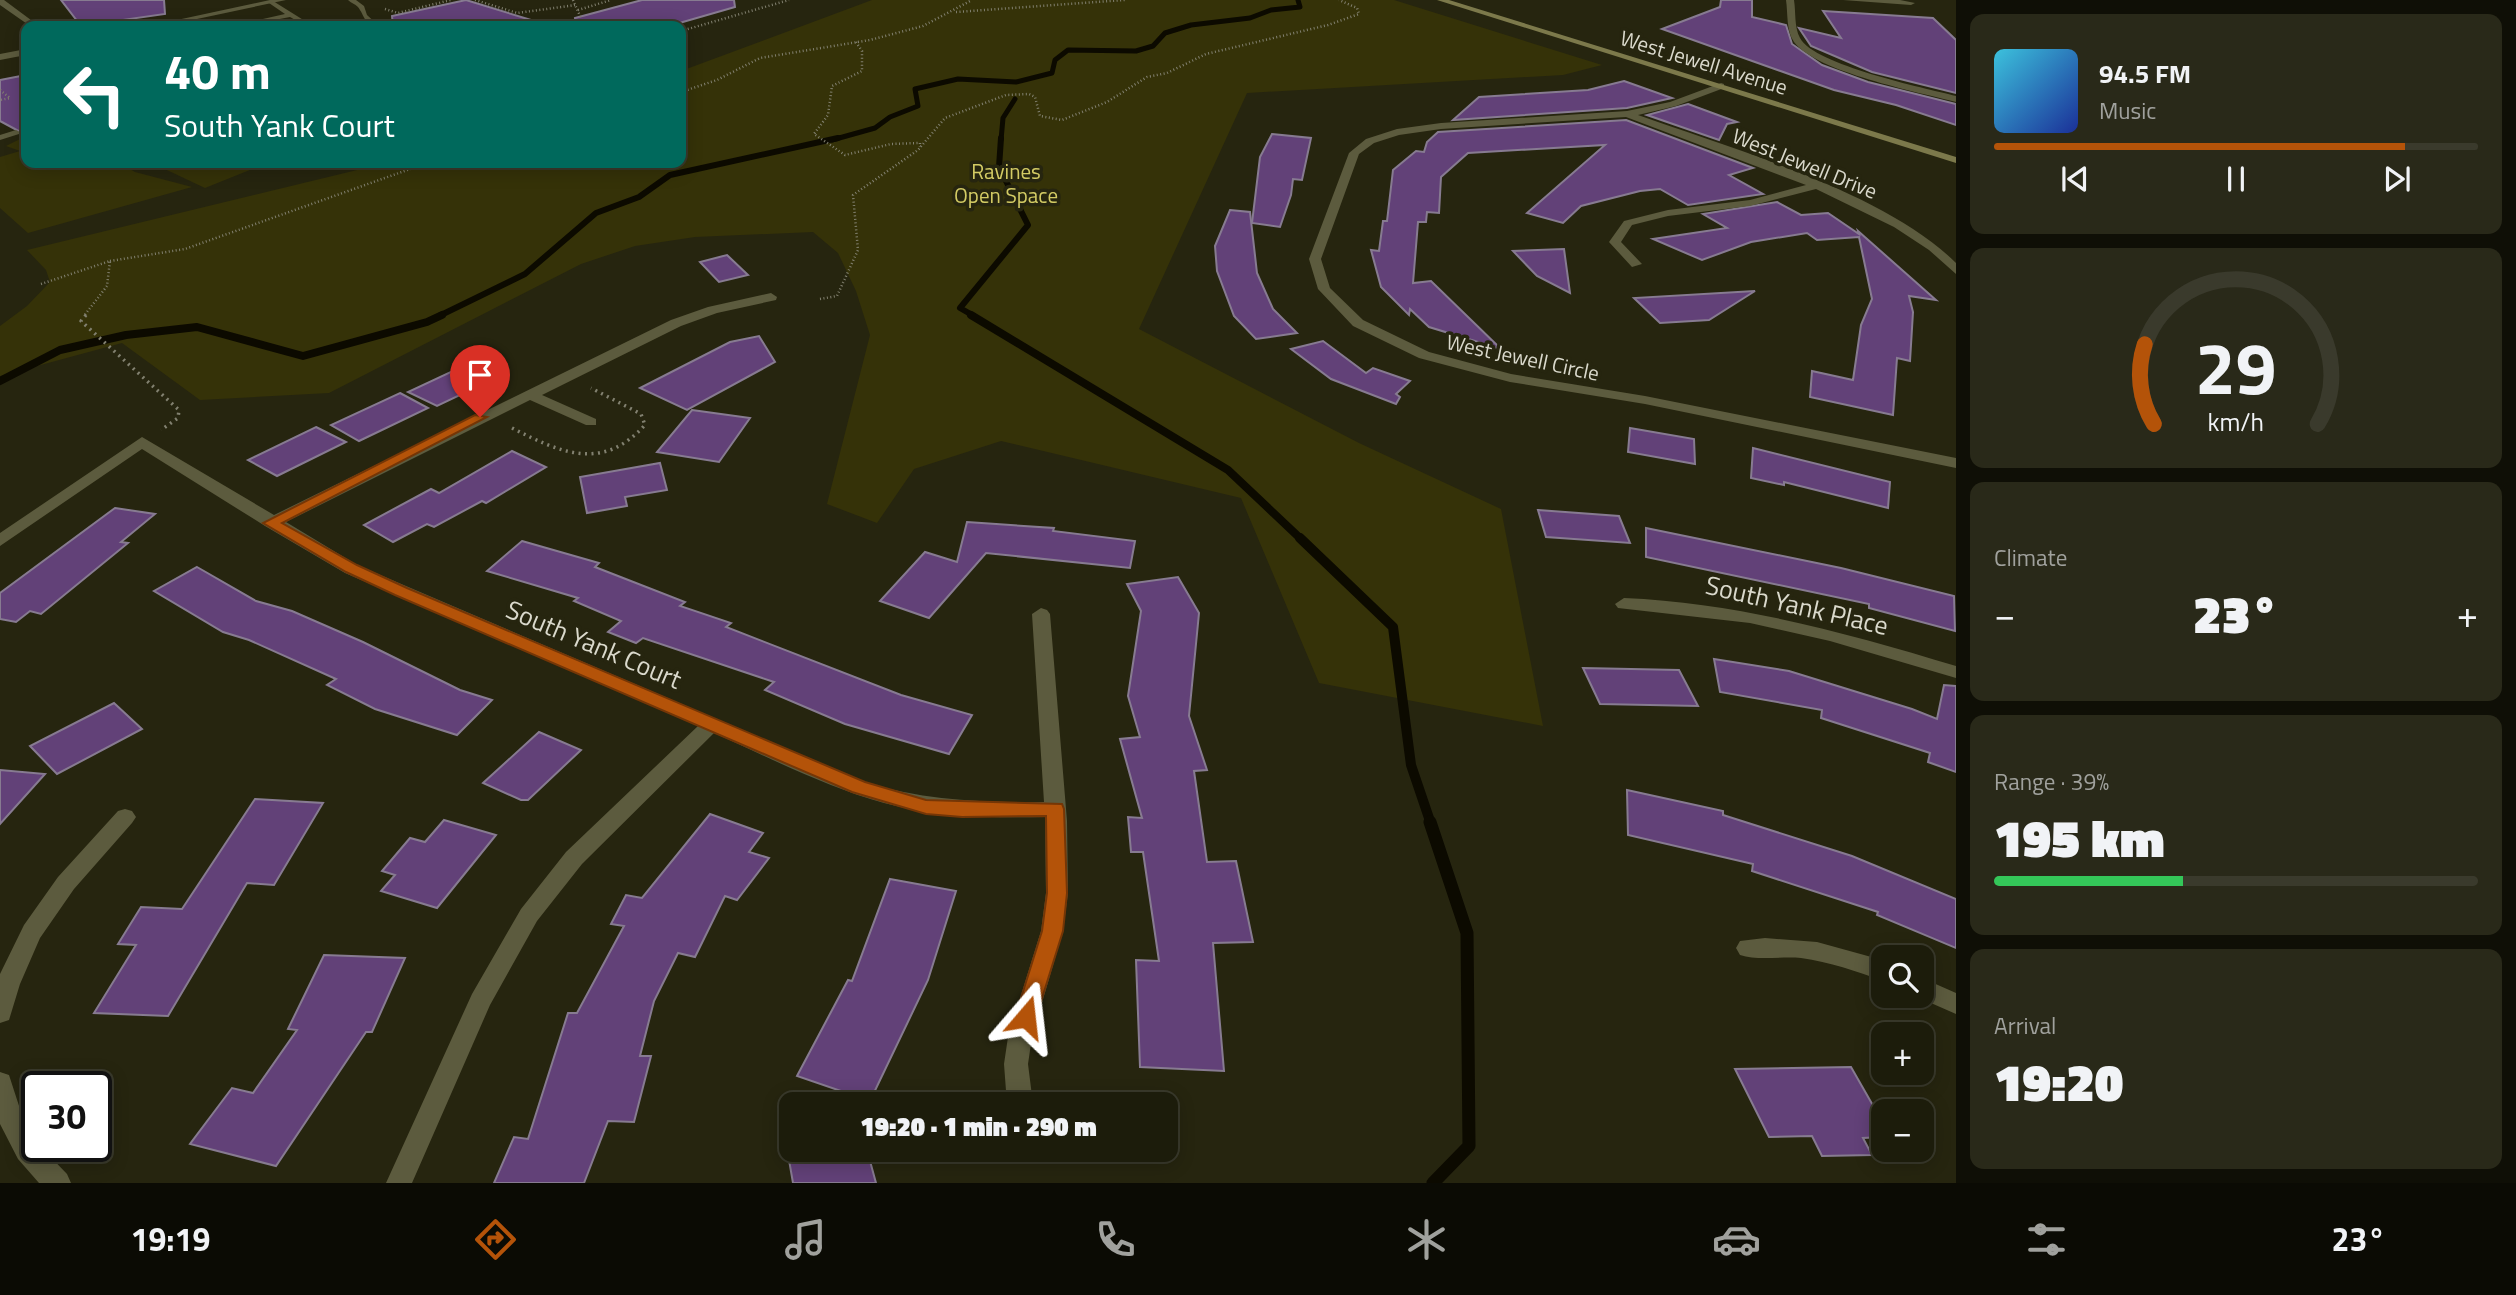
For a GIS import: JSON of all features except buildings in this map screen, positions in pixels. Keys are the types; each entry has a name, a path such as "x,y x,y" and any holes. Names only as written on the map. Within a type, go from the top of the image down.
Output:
{"main road":[{"name":"West Jewell Avenue","path":"1441,0 1956,160"}],"street":[{"path":"176,21 282,0"},
{"path":"1790,0 1796,41 1806,49 1857,71 1954,97"},
{"path":"1847,0 1911,3"},
{"path":"0,1 28,21"},
{"path":"0,57 21,53"},
{"name":"West Jewell Circle","path":"1721,86 1673,104 1626,114 1441,127 1397,132 1370,141 1354,153 1315,259 1324,289 1358,323 1424,355 1510,378 1645,400 1956,463"},
{"name":"West Jewell Drive","path":"1626,114 1815,186 1882,215 1920,240 1956,270"},
{"path":"1636,264 1615,242 1628,223 1668,213 1749,203 1815,186"},
{"path":"271,523 676,323 713,310 771,297"},
{"path":"528,394 591,422"},
{"path":"0,541 148,445"},
{"name":"South Yank Court","path":"148,445 271,523 363,575 893,799 962,810 1055,809"},
{"name":"South Yank Place","path":"1624,604 1738,614 1956,672"},
{"path":"1019,1092 1016,1064 1020,1037 1052,931 1057,893 1055,809 1041,614"},
{"path":"399,1183 480,1001 537,904 575,858 712,724"},
{"path":"0,1013 6,984 27,937 64,885 125,817"},
{"path":"1748,948 1775,946 1808,949 1838,955 1871,967"},
{"path":"1934,994 1956,1004"},
{"path":"0,1083 5,1110 22,1143 58,1183"}],"lane":[{"path":"351,0 362,7 364,16 370,21"},
{"path":"262,2 299,21"},
{"path":"259,21 289,15"},
{"path":"0,138 16,132"}],"path":[{"path":"376,6 398,13 451,0"},
{"path":"475,0 517,13 576,5"},
{"path":"573,0 582,21"},
{"path":"578,10 611,0"},
{"path":"686,30 789,0"},
{"path":"686,90 717,80 733,67 759,59 926,27 956,12 972,0"},
{"path":"956,12 1125,0"},
{"path":"820,299 837,296 840,284 858,251 852,215 853,195 920,147 945,118 988,100 1029,94 1035,97 1040,116 1062,120 1107,102 1147,77 1167,73 1206,54 1328,25 1359,14 1357,8 1339,0"},
{"path":"856,42 862,51 862,71 832,86 828,115 814,134 845,155 895,143 920,143 920,147"},
{"path":"0,90 10,98 0,100"},
{"path":"41,284 110,261 185,249 413,168"},
{"path":"110,261 107,286 81,321 179,410 178,418 161,430 168,440 148,445"}],"green space":[{"name":"Ravines Open Space","path":"872,0 1394,0 1602,65 1563,75 1247,93 1139,329 1359,443 1501,509 1543,726 1319,683 1241,498 1001,441 914,469 877,523 827,504 870,335 856,291 838,253 813,232 695,237 635,246 581,264 329,393 200,400 122,343 0,376 0,326 27,306 50,282 46,270 27,250 365,168 686,168 686,69"},
{"path":"21,138 21,168 128,168 192,187 28,233 0,208 0,157 20,151 6,146"},
{"path":"163,168 255,168 205,188"}],"waterway":[{"path":"832,140 875,128 890,117 918,106 915,89 958,79 1016,82 1052,73 1055,60 1068,50 1136,51 1153,46 1165,33 1191,25 1250,18 1271,10 1300,7 1298,0"},
{"path":"1001,140 1003,118 1015,99"},
{"path":"439,316 525,274 596,213 639,197 670,175 838,138"},
{"path":"974,316 960,308 1028,225 999,167 1001,138"},
{"path":"0,381 60,350 126,335 197,327 303,356 427,322 442,315"},
{"path":"971,315 1228,470 1302,540"},
{"path":"1300,538 1393,627 1411,765 1431,824"},
{"path":"1430,822 1467,933 1469,1146 1433,1183"}],"route":[{"path":"480,417 271,523 351,569 401,592 859,788 926,807 962,810 1055,809 1057,893 1052,931 1026,1017"}]}
